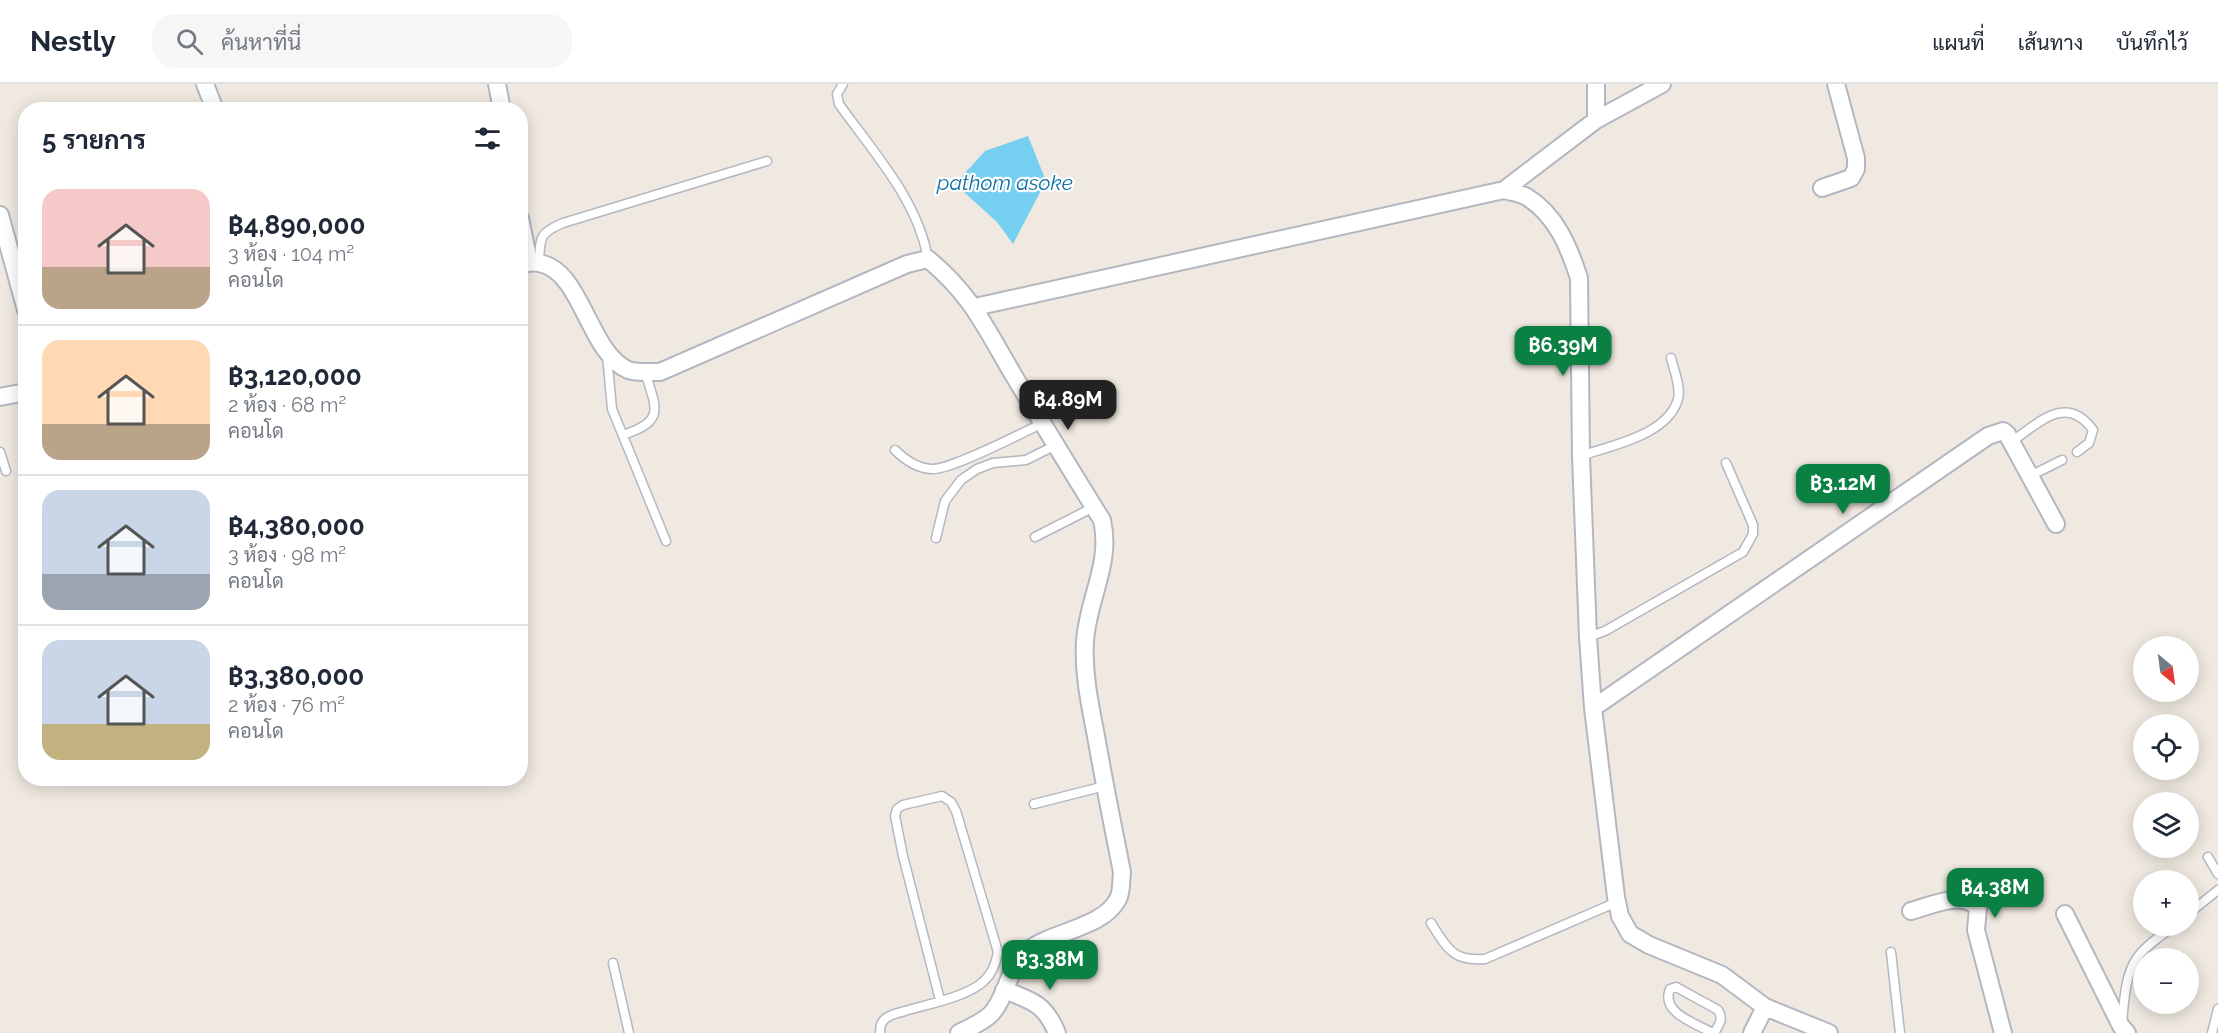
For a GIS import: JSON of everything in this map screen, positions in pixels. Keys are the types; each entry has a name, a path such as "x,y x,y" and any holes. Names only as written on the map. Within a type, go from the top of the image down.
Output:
{"street":[{"path":"205,84 212,102"},
{"path":"497,84 500,102"},
{"path":"1596,84 1596,120"},
{"path":"975,307 1504,190 1596,120 1662,84"},
{"path":"1822,188 1851,178 1856,169 1856,158 1836,84"},
{"path":"1504,190 1525,195 1545,213 1562,234 1579,278 1581,456 1588,638 1593,708 1620,916 1630,934 1648,945 1722,975 1765,1007 1829,1033"},
{"path":"0,215 18,281"},
{"path":"529,263 554,268 567,281 607,352 629,370 660,372 907,264 928,259 950,277 975,307 1102,520 1106,537 1103,562 1090,608 1085,641 1087,688 1122,872 1118,898 1105,913 1085,926 1036,944 1023,955 991,1014 959,1033"},
{"path":"0,397 18,394"},
{"path":"1593,708 1988,436 2003,431 2055,524"},
{"path":"1911,911 1960,899 1973,903 1978,908 1976,930 2003,1033"},
{"path":"2065,914 2124,1030"},
{"path":"1004,990 1041,1006 1050,1017 1057,1033"},
{"path":"1752,1033 1765,1007"}],"lane":[{"path":"843,84 837,93 839,104 903,194 925,238 928,259"},
{"path":"529,263 546,230 555,226 767,161"},
{"path":"607,352 612,409 666,541"},
{"path":"1581,456 1648,433 1664,422 1678,399 1679,390 1671,358"},
{"path":"623,435 643,428 651,421 655,413 655,404 645,371"},
{"path":"2011,442 2045,418 2063,411 2077,414 2086,420 2093,430 2089,443 2077,452"},
{"path":"895,450 905,460 934,470 1043,423"},
{"path":"936,538 945,501 961,480 977,469 993,463 1026,460 1056,445"},
{"path":"0,452 6,471"},
{"path":"2030,476 2062,460"},
{"path":"1588,638 1605,631 1743,552 1753,534 1753,525 1726,463"},
{"path":"1035,537 1094,507"},
{"path":"1034,804 1105,786"},
{"path":"880,1033 884,1020 892,1015 970,991 984,982 991,974 998,952 956,811 951,802 942,796 903,805 897,809 895,816 940,1000"},
{"path":"2208,857 2218,874"},
{"path":"2199,905 2218,890"},
{"path":"1431,923 1448,950 1459,957 1470,960 1485,959 1617,902"},
{"path":"2124,1030 2126,993 2136,959 2162,936"},
{"path":"1892,952 1900,1033"},
{"path":"613,963 629,1033"},
{"path":"1676,987 1718,1010 1721,1020 1713,1033 1674,1012 1668,1003 1667,996 1670,989 1676,987"},
{"path":"2212,1033 2218,1009"}],"water":[{"name":"pathom asoke","path":"1028,136 1046,181 1013,244 997,222 955,184 985,151"}]}
